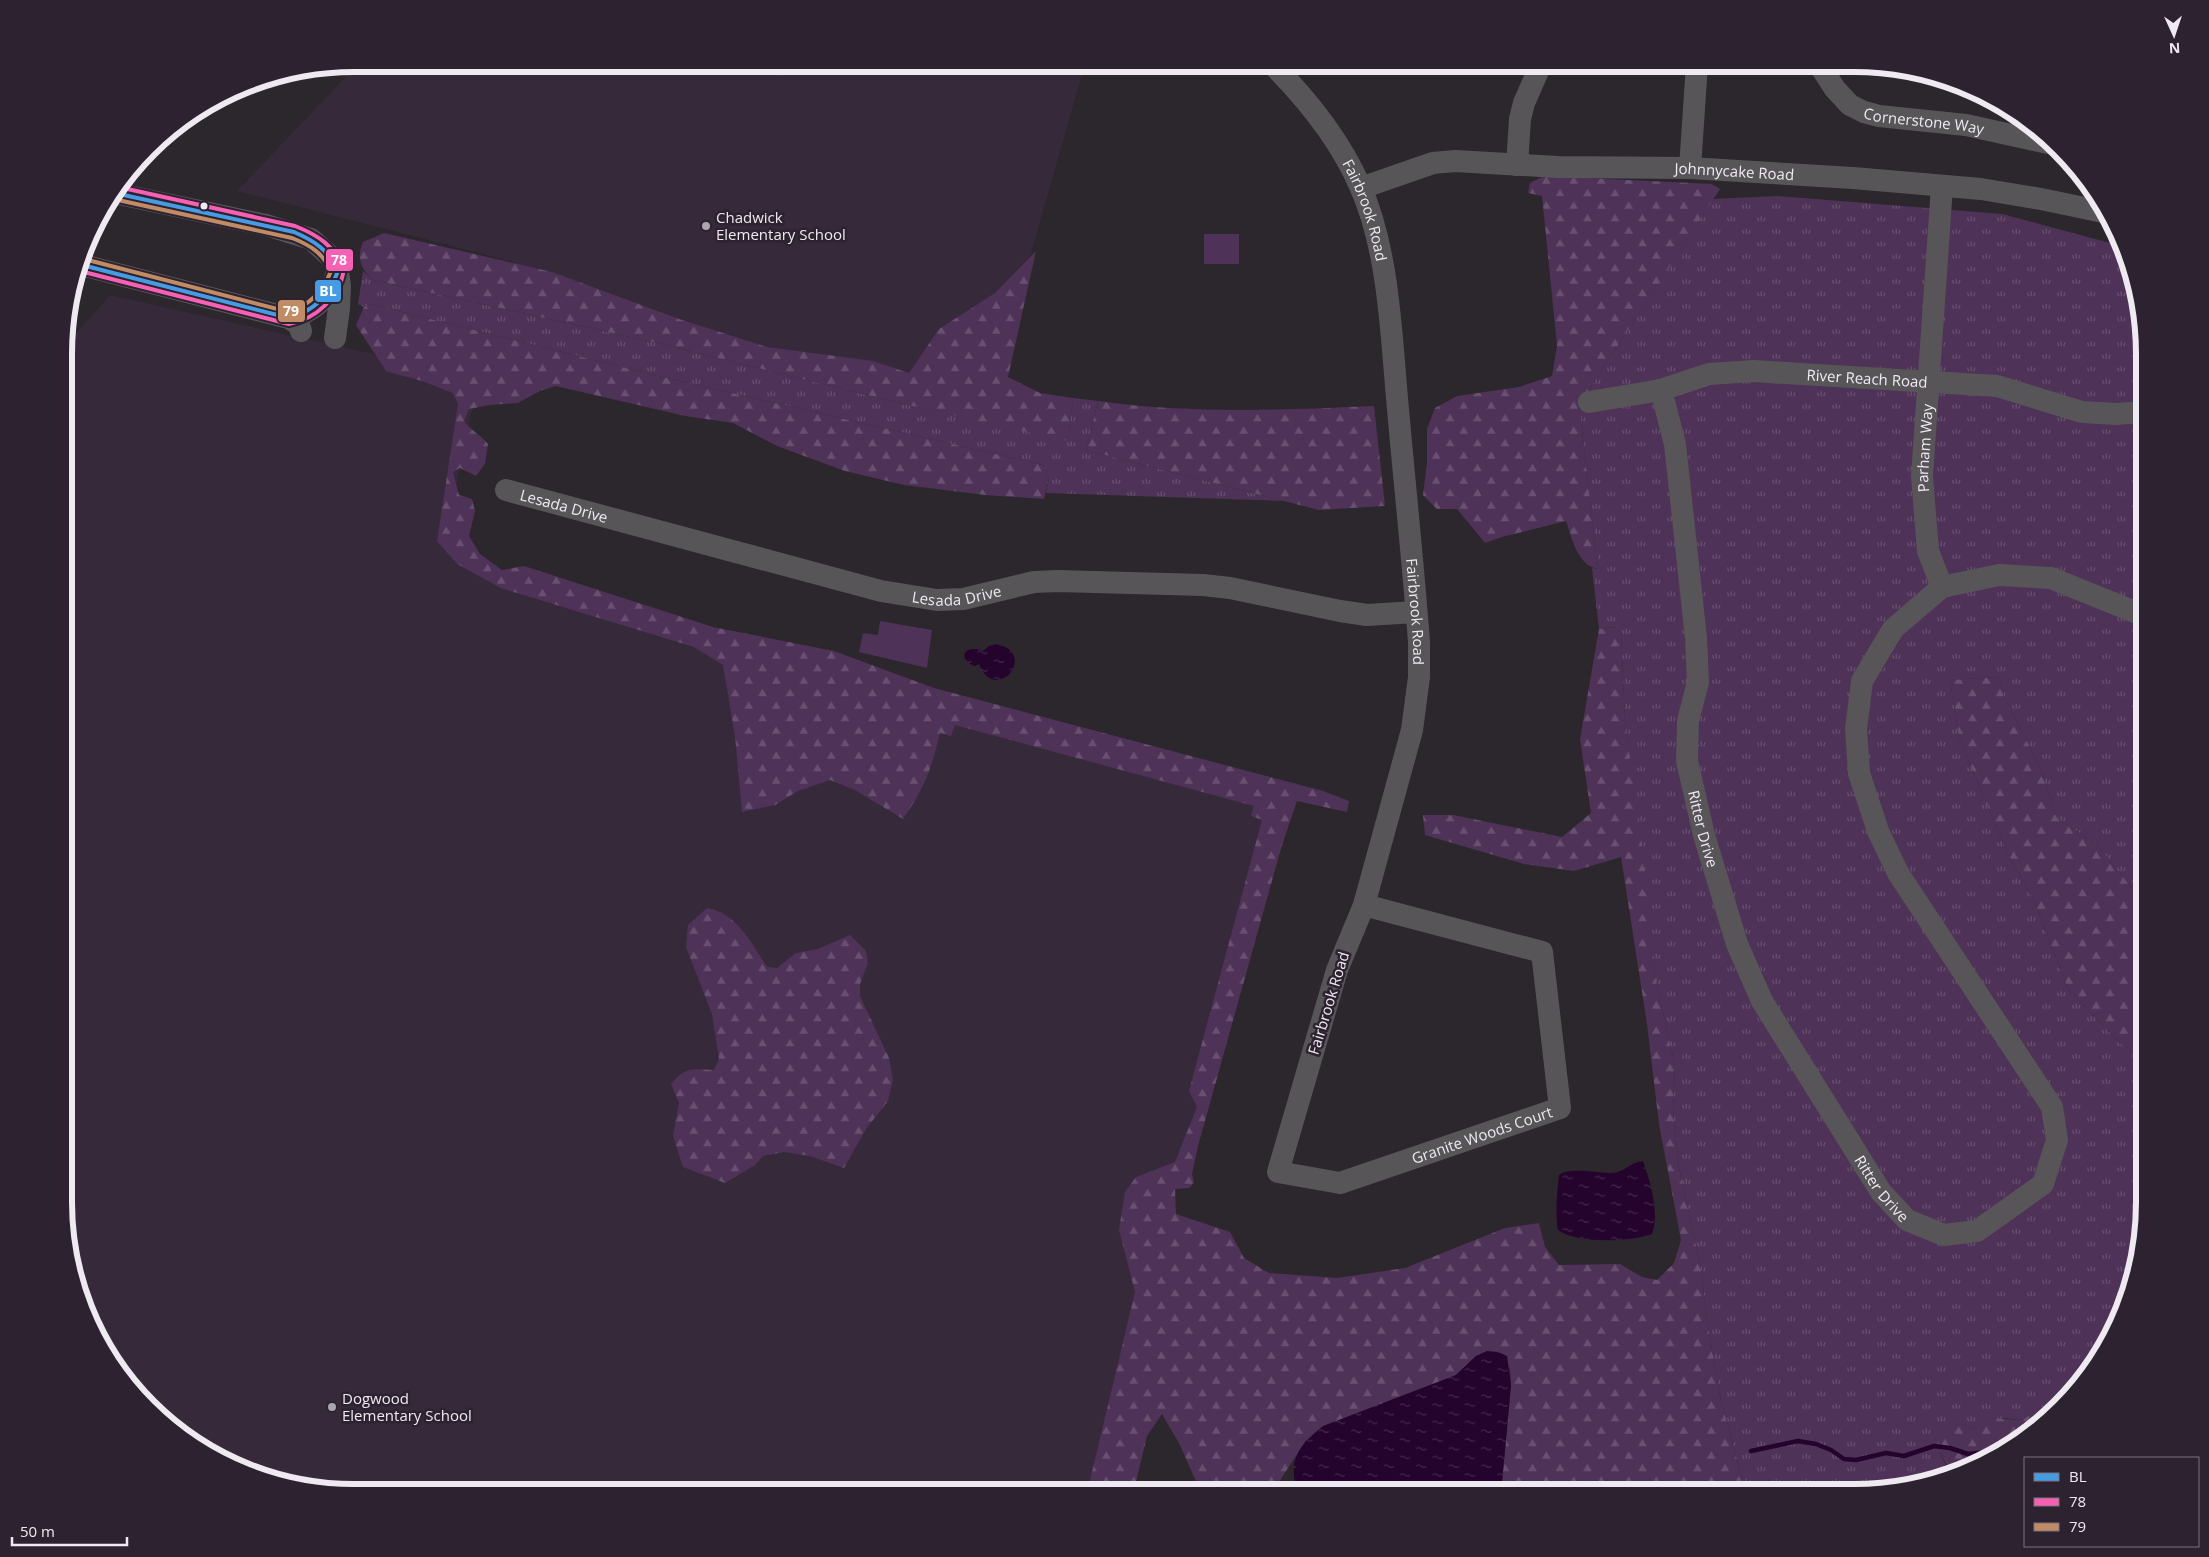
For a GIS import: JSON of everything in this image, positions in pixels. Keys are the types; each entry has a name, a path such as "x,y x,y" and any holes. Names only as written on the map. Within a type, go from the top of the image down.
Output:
{"street":[{"name":"Fairbrook Road","path":"1278,1172 1337,970 1364,905 1412,730 1419,677 1416,612 1388,302 1374,228 1361,188 1344,155 1319,118 1279,72"},
{"path":"1517,165 1520,119 1524,103 1538,72"},
{"path":"1690,168 1696,72"},
{"name":"Cornerstone Way","path":"1824,72 1835,89 1850,105 1864,112 1879,116 1966,125 2037,141"},
{"name":"Johnnycake Road","path":"1361,188 1433,162 1455,161 1517,165 1690,168 1981,189 2097,211"},
{"name":"Parham Way","path":"1942,186 1922,476 1928,551 1942,587"},
{"path":"122,195 294,232 311,239 332,258 338,271 340,286 335,338"},
{"path":"86,266 295,324 300,315 315,307 328,294 338,271"},
{"name":"River Reach Road","path":"1589,402 1661,390 1709,374 1754,370 1997,386 2082,412 2116,414 2136,413"},
{"name":"Ritter Drive","path":"1661,390 1675,444 1696,638 1698,682 1688,721 1687,761 1704,835 1736,944 1762,1001 1881,1192 1907,1220 1944,1235 1977,1231 2043,1184 2057,1140 2052,1106 1898,873 1878,831 1859,773 1856,728 1862,681 1894,630 1942,587"},
{"name":"Lesada Drive","path":"506,490 881,591 914,598 937,600 963,599 1027,584 1058,581 1203,585 1239,590 1367,615 1416,612"},
{"path":"1942,587 1999,575 2051,578 2136,612"},
{"name":"Granite Woods Court","path":"1278,1172 1340,1183 1560,1108 1542,952 1364,905"}],"shaded area":[{"name":"Chadwick Elementary School","path":"350,72 1083,72 990,397 734,346 510,261 237,191"},
{"path":"110,295 467,375 477,387 446,534 487,573 1293,791 1091,1484 336,1484 282,1475 247,1463 198,1437 155,1402 120,1359 94,1310 82,1275 73,1221 73,336"}],"green space":[{"path":"768,72 794,72 782,76"},
{"path":"1544,176 1712,184 1720,189 1579,405 1598,569 1580,557 1566,521 1485,543 1457,509 1437,509 1423,495 1427,463 1427,429 1435,408 1457,396 1519,387 1552,376 1557,346 1542,196 1528,193 1530,183"},
{"path":"1777,196 2002,214 2114,244 2127,282 2134,318 2136,336 2136,893 2096,844 2057,818 2041,770 2004,696 1998,677 1950,680 1959,738 2007,852 2033,898 2068,989 2119,1042 2136,1054 2136,1221 2131,1257 2122,1293 2099,1343 2078,1374 2054,1402 2042,1413 2033,1413 2022,1420 2003,1418 1975,1429 1959,1423 1939,1451 1948,1469 1891,1482 1873,1484 1744,1484 1720,1396 1706,1315 1702,1273 1679,1168 1673,1111 1675,1066 1656,981 1625,722 1621,632 1614,627 1599,629 1592,568 1598,569 1579,405 1713,199"},
{"path":"384,233 552,272 679,319 767,347 873,361 909,373 939,329 995,293 1036,251 1008,377 1040,393 1073,398 1068,441 904,404 653,342 373,280 365,272 361,263 361,248 363,242"},
{"path":"1204,234 1239,234 1239,264 1204,264"},
{"path":"363,271 373,280 653,342 904,404 1068,440 1073,398 1098,401 1086,450 1284,501 1046,493 1049,478 1043,465 650,374 370,304 364,307 358,304"},
{"path":"370,304 650,374 1043,465 1049,478 1044,499 985,495 904,485 845,471 777,446 733,423 685,416 556,386 540,391 518,403 469,409 464,421 488,444 485,464 476,476 460,468 453,472 459,495 472,499 475,511 469,536 480,554 502,570 524,566 713,627 834,651 934,688 1323,791 1349,801 1347,812 1297,801 1282,845 1198,1146 1192,1174 1194,1183 1189,1188 1175,1189 1176,1214 1230,1232 1244,1258 1269,1273 1337,1278 1405,1268 1505,1228 1539,1223 1545,1247 1559,1265 1620,1264 1642,1277 1657,1280 1674,1263 1681,1240 1659,1124 1647,1024 1621,857 1574,871 1524,864 1425,835 1423,815 1453,815 1562,837 1591,813 1580,739 1599,629 1615,627 1621,632 1625,722 1656,981 1675,1066 1673,1111 1679,1168 1702,1273 1706,1315 1720,1396 1744,1484 1502,1484 1511,1385 1510,1368 1476,1356 1456,1375 1306,1440 1280,1484 1197,1484 1180,1445 1162,1414 1147,1436 1135,1484 1089,1484 1135,1292 1119,1230 1125,1192 1136,1177 1175,1162 1197,1107 1189,1091 1262,820 1251,816 1254,806 955,725 951,736 940,733 934,758 926,778 903,819 855,790 830,780 798,791 775,805 742,812 735,736 723,665 694,647 501,588 457,564 437,541 458,404 453,393 422,381 386,371 356,325 364,307"},
{"path":"1098,401 1167,408 1236,410 1374,406 1385,506 1319,510 1086,450"},
{"path":"880,621 932,630 927,668 859,652 863,633 878,635"},
{"path":"1998,677 2004,696 2041,770 2057,818 2096,844 2136,893 2136,1054 2119,1042 2068,989 2033,898 2007,852 1959,738 1950,680"},
{"path":"707,908 718,911 735,923 743,931 767,967 777,968 796,953 818,949 850,935 866,951 868,963 860,984 860,996 889,1058 893,1080 888,1101 866,1129 844,1168 810,1156 784,1152 763,1156 755,1165 725,1183 683,1167 673,1136 679,1103 671,1084 685,1071 714,1070 719,1059 712,1014 686,947 688,925"},
{"path":"2033,1413 2042,1413 2026,1426 1995,1447 1949,1469 1939,1451 1940,1433 1959,1423 1975,1429 1988,1418 2022,1420"}],"water":[{"path":"997,644 1009,650 1014,658 1014,666 1010,674 1003,679 994,680 986,675 979,664 975,666 970,664 966,660 965,654 970,649 983,651 989,646"},
{"path":"1643,1161 1655,1207 1652,1234 1631,1239 1591,1240 1567,1235 1558,1230 1556,1209 1559,1175 1569,1171 1615,1173 1634,1163"},
{"path":"1487,1351 1498,1352 1507,1356 1511,1385 1502,1484 1296,1484 1294,1463 1297,1455 1307,1440 1323,1426 1456,1375 1476,1356"}],"waterway":[{"path":"1751,1451 1798,1441 1816,1444 1831,1450 1844,1459 1856,1460 1886,1453 1904,1456 1934,1446 1950,1448 1968,1454 1984,1452"}],"transit line":[{"name":"78","path":"85,272 289,324 317,312 325,306 337,290 344,270 336,254 325,242 303,229 127,189"},
{"name":"BL","path":"86,266 289,318 313,307 330,288 338,271 330,257 320,247 294,232 122,195"},
{"name":"79","path":"89,260 289,312 303,306 315,297 328,279 331,271 320,254 292,238 119,200"}],"place":[{"name":"Chadwick Elementary School","path":"706,226"},
{"name":"Dogwood Elementary School","path":"332,1407"}]}
